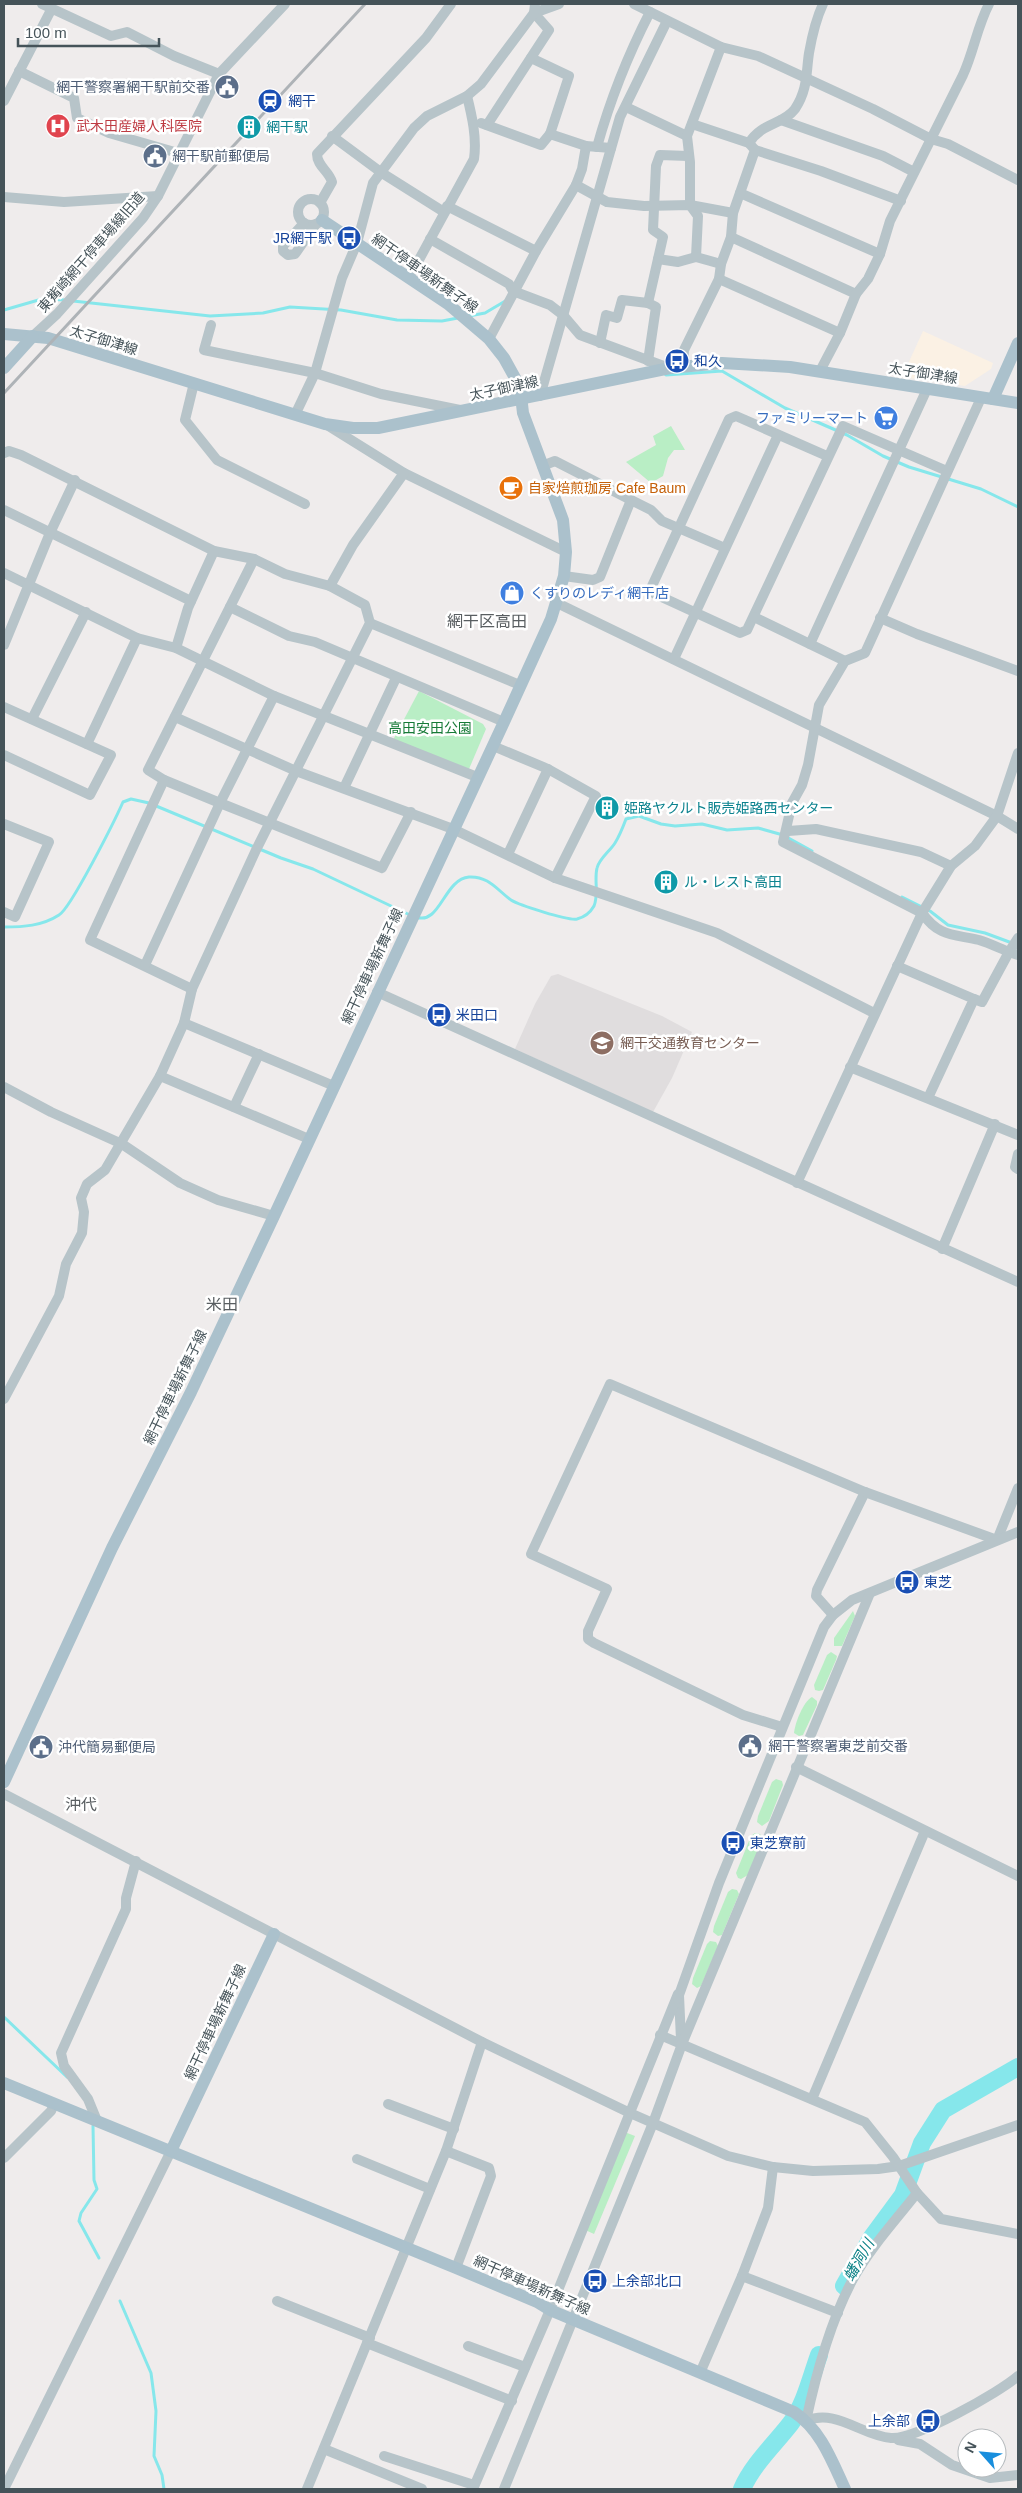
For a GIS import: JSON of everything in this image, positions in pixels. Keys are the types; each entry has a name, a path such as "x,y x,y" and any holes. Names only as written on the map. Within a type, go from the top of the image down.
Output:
{"main road":[{"name":"網干停車場新舞子線","path":"4,1782 112,1548 191,1392 504,722 557,603 564,576 566,552 563,520 523,413 520,388 490,339 448,304 357,243 319,222"},
{"name":"太子御津線","path":"4,334 54,340 325,424 353,428 378,428 676,368 722,363 762,364 820,371 1018,403"},
{"path":"4,368 32,336"},
{"path":"987,398 1018,343"},
{"name":"網干停車場新舞子線","path":"171,2151 274,1934"},
{"name":"網干停車場新舞子線","path":"4,2083 406,2247 800,2417 820,2438 845,2489"}],"street":[{"path":"42,4 51,10 111,36 126,32 174,56 219,74"},
{"name":"東觜崎網干停車場線旧道","path":"32,336 57,314 136,226 158,196 219,74 283,4"},
{"path":"320,203 332,182 330,175 319,164 317,154 426,38 451,4"},
{"path":"295,415 315,373 342,278 357,243 370,191 414,128 426,116 467,96 496,67 535,8 559,4"},
{"path":"634,4 721,47 758,56 931,139 948,144 1018,180"},
{"path":"510,296 550,305 562,320 580,335 648,361 676,368 719,279 721,264 731,237 733,213 756,132 781,120 794,109 808,79 809,54 817,18 823,4"},
{"path":"820,371 840,333 856,294 868,279 880,254 890,221 969,61 979,22 989,4"},
{"path":"487,125 549,30 535,8"},
{"path":"4,101 51,10"},
{"path":"490,339 510,296 576,186 635,40 650,12"},
{"path":"540,396 611,148 626,106 667,21"},
{"path":"696,257 698,216 690,205 690,162 687,136 721,47"},
{"path":"473,120 540,145 550,134 569,76 531,58"},
{"path":"19,71 74,98 78,118 110,133 178,153"},
{"path":"409,278 474,159 476,149 473,120 467,96"},
{"path":"626,106 687,136"},
{"path":"781,120 884,156 914,172"},
{"path":"692,124 901,201"},
{"path":"550,134 591,146 611,148"},
{"path":"332,136 382,173 445,209 536,251"},
{"path":"648,303 663,237 653,230 656,166 660,155 688,156"},
{"path":"576,186 607,202 653,206 690,205 733,213"},
{"path":"740,193 880,254"},
{"path":"4,196 64,202 158,196"},
{"path":"304,223 298,212 301,204 312,199 320,203 324,213 319,222 295,254 288,255 283,251 284,244 304,223 319,222"},
{"path":"731,237 856,294"},
{"path":"430,239 509,284 510,296"},
{"path":"658,259 678,262 696,257 721,264"},
{"path":"719,279 840,333"},
{"path":"600,343 606,315 617,318 622,300 648,303 656,306 648,361"},
{"path":"212,325 204,350 315,373 381,394 466,411"},
{"path":"194,383 185,420 217,460 305,504"},
{"path":"810,644 927,389"},
{"path":"987,398 947,471 865,653 845,661 819,705 816,729 802,785 792,803 783,842 922,913 939,932 981,940 1013,952"},
{"path":"827,456 736,416 729,419 652,586 655,594 740,633 747,630 827,456 843,426 947,471"},
{"path":"325,424 404,473 566,552"},
{"path":"674,660 778,435"},
{"path":"4,453 9,451 21,455 75,480 214,551 254,559 285,574 330,586 365,605 370,622 269,821 192,989 184,1023 160,1076 122,1144 105,1170 87,1184 81,1198 84,1212 82,1233 66,1264 59,1296 4,1399"},
{"path":"542,466 555,461 651,510 662,522 680,527 725,548"},
{"path":"330,586 353,545 404,473"},
{"path":"4,646 50,533 75,480"},
{"path":"564,576 593,580 600,576 631,500"},
{"path":"4,510 191,601"},
{"path":"176,648 191,601 214,551"},
{"path":"254,559 148,770 164,780 382,868 411,812"},
{"path":"4,573 30,584 137,638 176,648 274,696 477,778"},
{"path":"557,603 997,816 1018,829"},
{"path":"230,607 289,636 316,642 396,678 504,722"},
{"path":"32,720 86,612"},
{"path":"754,617 845,661"},
{"path":"880,618 917,634 1018,671"},
{"path":"370,622 520,685"},
{"path":"87,744 137,638"},
{"path":"344,788 396,678"},
{"path":"145,965 220,803 274,696"},
{"path":"4,707 111,754 90,795 4,755"},
{"path":"175,717 296,771 453,829 555,878 717,933 874,1013"},
{"path":"492,746 548,769 596,796 555,878"},
{"path":"797,1183 874,1013 922,913 951,866 975,846 997,816 1018,752"},
{"path":"508,854 548,769"},
{"path":"164,780 90,940 192,989"},
{"path":"4,824 50,842 15,917 4,912"},
{"path":"786,835 816,829 921,852 951,866"},
{"path":"897,966 982,1002 1013,952 1018,938"},
{"path":"377,992 1018,1282"},
{"path":"928,1098 974,999"},
{"path":"184,1023 334,1086"},
{"path":"234,1107 259,1054"},
{"path":"850,1067 995,1124 1018,1135"},
{"path":"160,1076 309,1139"},
{"path":"4,1087 51,1112 122,1144 180,1183 218,1200 274,1216"},
{"path":"942,1249 995,1124"},
{"path":"1018,1154 1015,1168 1018,1169"},
{"path":"782,1727 742,1715 588,1639 588,1631 607,1589 530,1554 610,1384 865,1492 997,1540"},
{"path":"997,1540 1018,1488"},
{"path":"833,1615 816,1596 817,1590 865,1492"},
{"path":"682,2044 679,1995 719,1883 824,1627 833,1615 852,1600 1018,1532"},
{"path":"504,2489 653,2123 682,2044 870,1593"},
{"path":"796,1767 1018,1876"},
{"path":"4,1794 482,2042 710,2149 773,2167 842,2172 899,2166 1018,2125"},
{"path":"812,2099 925,1831"},
{"path":"97,2122 88,2099 64,2066 61,2053 126,1909 126,1898 136,1861"},
{"path":"384,2456 473,2487 550,2310 688,1970"},
{"path":"660,2035 865,2122 893,2157 917,2193 941,2219 1018,2234"},
{"path":"308,2489 446,2151 482,2042"},
{"path":"4,2158 51,2111 54,2104"},
{"path":"388,2104 454,2129"},
{"path":"4,2489 171,2151"},
{"path":"446,2151 489,2168 491,2176 456,2268"},
{"path":"357,2159 430,2189"},
{"path":"700,2373 742,2276 768,2208 773,2167"},
{"path":"917,2193 872,2249 853,2279 838,2313 813,2391 800,2417 824,2416 892,2438 920,2444 952,2465 990,2478 1018,2475"},
{"path":"742,2276 838,2313"},
{"path":"278,2301 512,2401"},
{"path":"468,2346 525,2367"},
{"path":"892,2438 905,2436 930,2425 995,2393 1018,2376"},
{"path":"324,2449 419,2489"}],"shaded area":[{"path":"923,331 993,363 991,369 965,386 902,377"},
{"name":"網干交通教育センター","path":"558,974 662,1016 692,1032 672,1078 653,1112 515,1049 535,1004 551,976"}],"green space":[{"path":"671,426 685,450 674,450 668,458 663,476 651,483 626,462 656,445 653,436"},
{"name":"高田安田公園","path":"419,691 483,724 486,729 469,769 392,742"},
{"path":"853,1611 855,1616 842,1646 834,1646 834,1638"},
{"path":"831,1652 837,1656 836,1660 823,1690 815,1690 814,1685 827,1655"},
{"path":"812,1697 817,1701 817,1705 803,1735 799,1736 794,1733 796,1724 800,1713"},
{"path":"776,1779 782,1781 783,1785 769,1821 762,1826 757,1822 758,1816 772,1782"},
{"path":"755,1833 760,1834 763,1838 748,1875 741,1879 738,1878 736,1873 751,1836"},
{"path":"732,1889 737,1890 739,1894 722,1935 718,1936 713,1932 714,1926 728,1892"},
{"path":"710,1941 716,1942 718,1946 701,1986 697,1988 692,1984 693,1978"},
{"path":"622,2131 635,2136 594,2234 581,2228"}],"waterway":[{"path":"4,310 42,299 66,300"},
{"path":"469,316 485,313 507,300"},
{"path":"73,301 210,316 263,313 290,307 341,310 397,320 442,321 458,318"},
{"path":"664,373 666,375 722,371 785,408 847,435 883,456 909,467 981,489 1018,507"},
{"path":"4,927 39,924 53,919 65,909 82,881 123,802 131,799 149,803 281,858 313,869 410,915"},
{"path":"416,917 424,918 431,915 454,885 469,877 476,877 487,881 511,900 523,905 564,918 577,919 582,917 591,911 594,906 596,873 600,861 615,843 626,819 639,816 661,824 675,826 702,824 727,830 758,828 783,835 812,851"},
{"path":"902,897 930,911 948,925 985,933 1012,943"},
{"path":"4,2017 67,2077"},
{"name":"蟠洞川","path":"844,2286 872,2237 903,2195 922,2143 943,2110 1018,2067"},
{"path":"93,2126 94,2180 97,2189 81,2213 79,2221 99,2258"},
{"path":"120,2301 151,2373 156,2411 154,2456 162,2475 164,2489"},
{"name":"蟠洞川","path":"742,2489 758,2463 796,2416 819,2355"}],"railway":[{"path":"4,393 365,4"}],"place":[{"name":"網干警察署網干駅前交番","path":"227,87"},
{"name":"網干","path":"270,101"},
{"name":"武木田産婦人科医院","path":"58,126"},
{"name":"網干駅","path":"249,127"},
{"name":"網干駅前郵便局","path":"155,156"},
{"name":"JR網干駅","path":"349,238"},
{"name":"和久","path":"677,361"},
{"name":"ファミリーマート","path":"886,418"},
{"name":"自家焙煎珈房 Cafe Baum","path":"511,488"},
{"name":"くすりのレディ網干店","path":"512,593"},
{"name":"姫路ヤクルト販売姫路西センター","path":"607,808"},
{"name":"ル・レスト高田","path":"666,882"},
{"name":"米田口","path":"439,1015"},
{"name":"網干交通教育センター","path":"602,1043"},
{"name":"東芝","path":"907,1582"},
{"name":"網干警察署東芝前交番","path":"750,1746"},
{"name":"沖代簡易郵便局","path":"41,1747"},
{"name":"東芝寮前","path":"733,1843"},
{"name":"上余部北口","path":"595,2281"},
{"name":"上余部","path":"928,2421"}],"district":[{"name":"網干区高田","path":"487,621"},
{"name":"米田","path":"222,1304"},
{"name":"沖代","path":"81,1804"}]}
